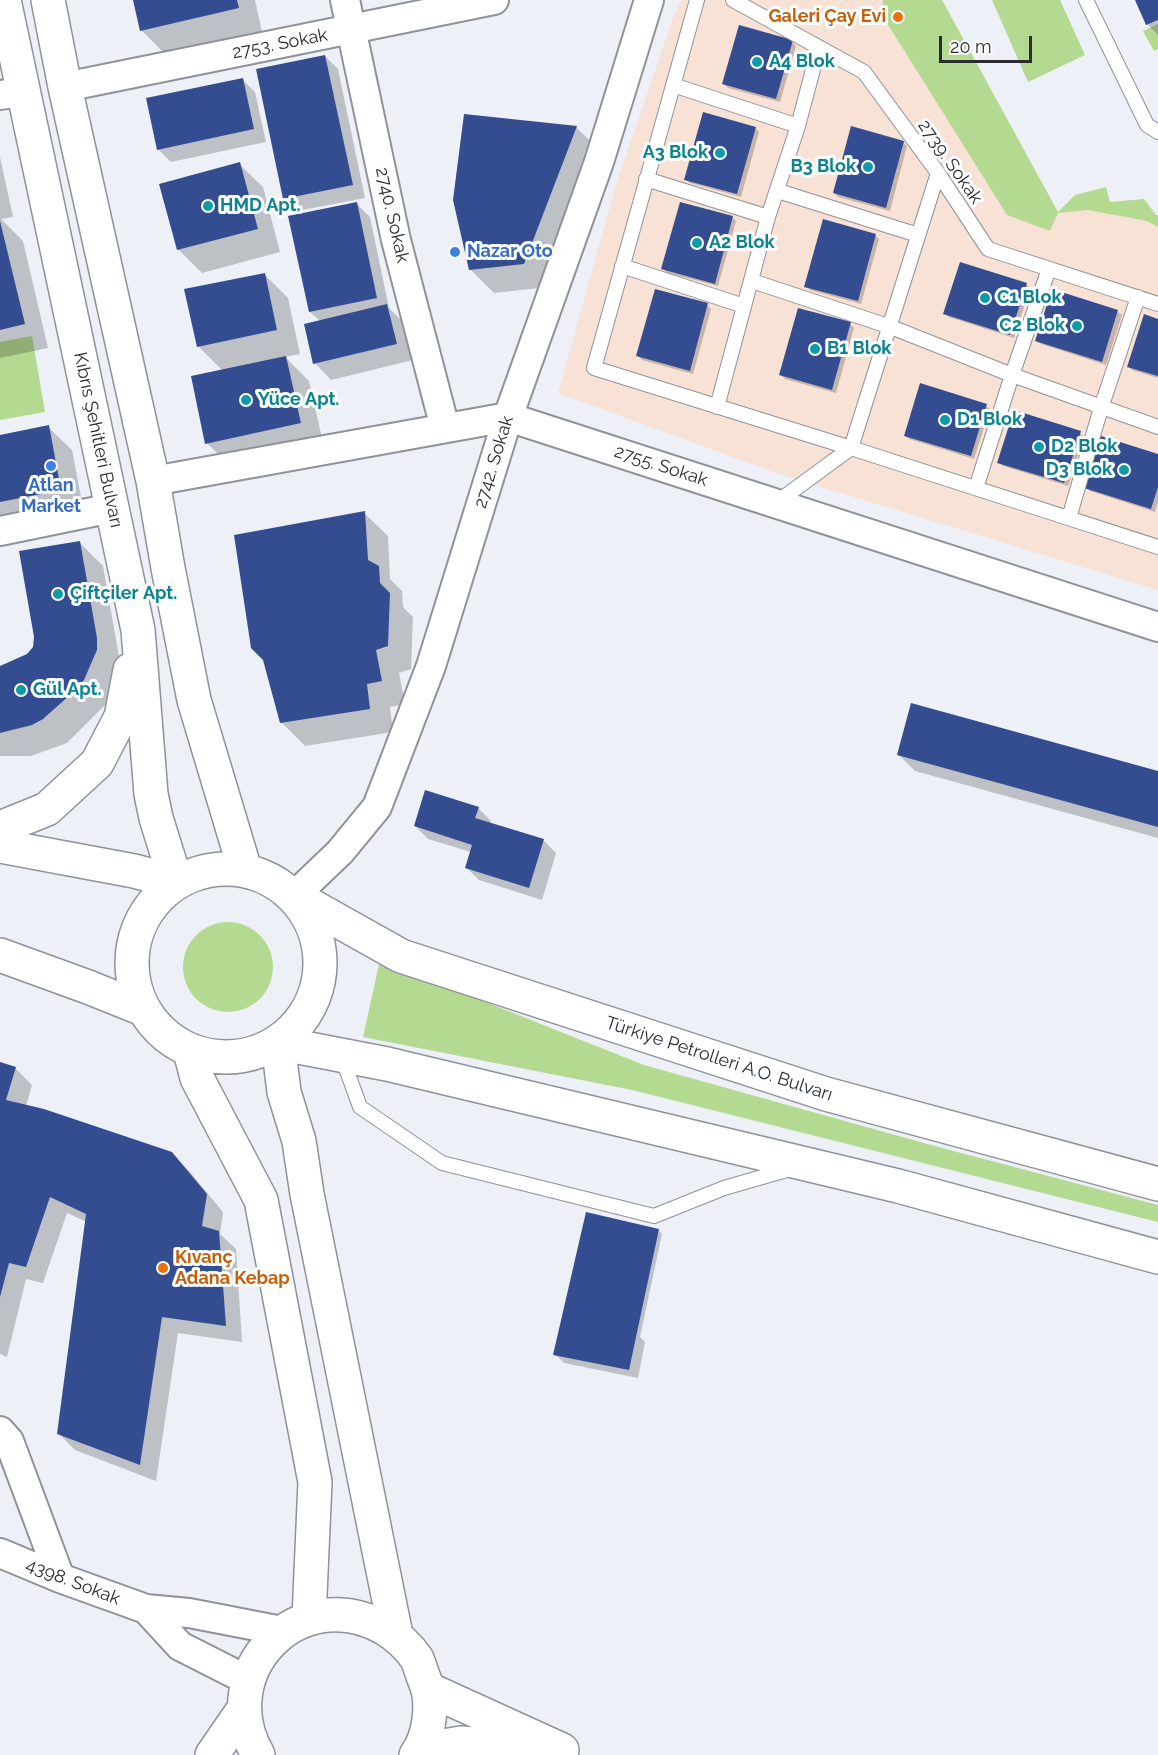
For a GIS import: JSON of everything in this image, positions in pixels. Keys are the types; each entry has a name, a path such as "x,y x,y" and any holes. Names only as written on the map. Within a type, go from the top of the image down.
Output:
{"main road":[{"name":"Kıbrıs Şehitleri Bulvarı","path":"4,0 11,94 112,508 138,630 151,794 176,882"},
{"path":"48,0 65,87 153,481 194,700 245,870"},
{"path":"0,828 47,809 97,763 121,717 138,630"},
{"path":"0,846 134,871 176,882"},
{"path":"221,868 245,870 273,880 294,896 311,918 320,945 321,973 314,1000 299,1024 278,1043 246,1055 218,1058 190,1051 163,1033 143,1009 133,983 132,955 137,929 151,905 176,882 198,872 221,868"},
{"name":"Türkiye Petrolleri A.O. Bulvarı","path":"294,896 401,956 825,1094 1158,1184"},
{"path":"0,955 143,1009"},
{"path":"278,1043 387,1064 898,1186 1158,1257"},
{"path":"278,1043 284,1092 299,1141 307,1194 396,1635"},
{"path":"190,1051 197,1078 261,1200 315,1482 296,1625"},
{"path":"212,1755 245,1695 261,1653 296,1625 340,1614 370,1620 396,1635 417,1659 428,1689 429,1720 419,1753"},
{"path":"428,1689 572,1753"},
{"path":"245,1695 249,1740 258,1755"},
{"path":"419,1753 461,1743 572,1753"}],"street":[{"name":"2740. Sokak","path":"345,0 396,240 446,428"},
{"name":"2753. Sokak","path":"65,87 494,0"},
{"name":"2742. Sokak","path":"294,896 340,852 377,807 431,666 508,417 599,162 649,0"},
{"name":"2755. Sokak","path":"153,481 508,417 1158,627"},
{"path":"0,531 82,516 112,508"},
{"path":"0,1431 9,1442 60,1578"},
{"name":"4398. Sokak","path":"0,1553 60,1578 146,1609 296,1625"},
{"name":"4398. Sokak","path":"146,1609 180,1646 245,1695"}],"lane":[{"path":"698,0 594,368 1158,546"},
{"name":"2739. Sokak","path":"733,0 864,72 938,173 988,249 1158,304"},
{"path":"1086,0 1146,125 1158,132"},
{"path":"717,407 768,218 798,126 819,47"},
{"path":"673,85 798,126"},
{"path":"776,503 851,448 938,173"},
{"path":"646,179 768,218"},
{"path":"778,191 918,235"},
{"path":"622,266 744,306"},
{"path":"976,488 1049,269"},
{"path":"752,281 891,327 1012,375 1158,427"},
{"path":"1069,518 1101,408 1138,297"},
{"path":"342,1055 360,1107 442,1163 654,1216 724,1188 806,1164"}],"shaded area":[{"path":"681,0 942,0 1058,212 1088,210 1147,221 1158,227 1158,590 779,474 558,393 616,185"}],"green space":[{"path":"883,0 942,0 1058,212 1075,195 1106,187 1110,202 1144,199 1158,215 1158,227 1147,221 1088,210 1058,213 1050,231 1007,215 882,15"},
{"path":"992,0 1060,0 1085,55 1028,82"},
{"path":"1158,24 1158,49 1154,51 1143,31"},
{"path":"32,336 45,412 0,420 0,342"},
{"path":"228,922 245,925 260,935 270,950 273,967 270,984 260,999 245,1009 228,1012 211,1009 196,999 186,984 183,967 186,950 196,935 211,925"},
{"path":"380,960 644,1065 1158,1205 1158,1222 632,1090 363,1037"}],"building":[{"path":"133,0 237,0 239,8 140,31"},
{"path":"1135,0 1158,0 1158,20 1146,25"},
{"name":"A4 Blok","path":"739,25 793,40 776,99 722,84"},
{"path":"325,55 353,185 283,199 256,69"},
{"path":"243,78 254,129 157,150 146,98"},
{"name":"A3 Blok","path":"703,112 756,127 737,194 684,180"},
{"path":"464,114 577,126 524,264 469,270 453,200"},
{"name":"B3 Blok","path":"851,126 904,141 886,208 833,193"},
{"name":"HMD Apt.","path":"240,162 258,229 177,250 159,184"},
{"path":"357,202 377,298 309,312 288,216"},
{"name":"A2 Blok","path":"680,202 733,216 715,284 661,269"},
{"path":"823,219 876,234 858,301 804,287"},
{"path":"0,221 25,324 0,330"},
{"name":"C1 Blok","path":"960,262 1027,283 1010,335 943,314"},
{"path":"265,273 277,330 197,347 184,289"},
{"path":"655,289 708,303 690,371 636,356"},
{"name":"C2 Blok","path":"1052,289 1118,310 1102,362 1035,341"},
{"path":"387,304 397,344 313,364 304,324"},
{"name":"B1 Blok","path":"798,308 851,322 832,390 779,375"},
{"path":"1144,314 1158,319 1158,376 1127,367"},
{"name":"Yüce Apt.","path":"286,356 301,423 205,444 191,376"},
{"name":"D1 Blok","path":"920,383 987,404 971,456 904,436"},
{"name":"D2 Blok","path":"1014,410 1081,431 1064,483 997,463"},
{"path":"49,425 61,490 0,502 0,435"},
{"name":"D3 Blok","path":"1101,436 1158,454 1158,487 1151,509 1084,488"},
{"path":"365,511 368,560 379,566 380,583 390,593 388,646 376,650 382,681 367,684 370,709 280,723 263,660 251,648 234,535"},
{"name":"Çiftçiler Apt.","path":"80,541 97,638 97,650 84,680 43,719 32,725 0,733 0,666 27,654 33,647 34,637 19,551"},
{"path":"911,703 1158,771 1158,827 897,755"},
{"path":"425,790 479,807 475,818 544,839 529,888 465,868 472,845 414,826"},
{"path":"0,1062 16,1067 6,1100 44,1109 172,1152 207,1194 202,1226 219,1231 226,1326 162,1317 140,1465 57,1434 86,1214 50,1197 26,1267 9,1263 0,1297"},
{"path":"586,1212 659,1229 629,1370 553,1355"}],"place":[{"name":"Galeri Çay Evi","path":"898,17"},
{"name":"A4 Blok","path":"757,62"},
{"name":"A3 Blok","path":"720,153"},
{"name":"B3 Blok","path":"868,167"},
{"name":"HMD Apt.","path":"208,206"},
{"name":"A2 Blok","path":"697,243"},
{"name":"Nazar Oto","path":"455,252"},
{"name":"C1 Blok","path":"985,298"},
{"name":"C2 Blok","path":"1077,326"},
{"name":"B1 Blok","path":"815,349"},
{"name":"Yüce Apt.","path":"246,400"},
{"name":"D1 Blok","path":"945,420"},
{"name":"D2 Blok","path":"1039,447"},
{"name":"Atlan Market","path":"51,466"},
{"name":"D3 Blok","path":"1124,470"},
{"name":"Çiftçiler Apt.","path":"58,594"},
{"name":"Gül Apt.","path":"21,690"},
{"name":"Kıvanç Adana Kebap","path":"163,1268"}]}
